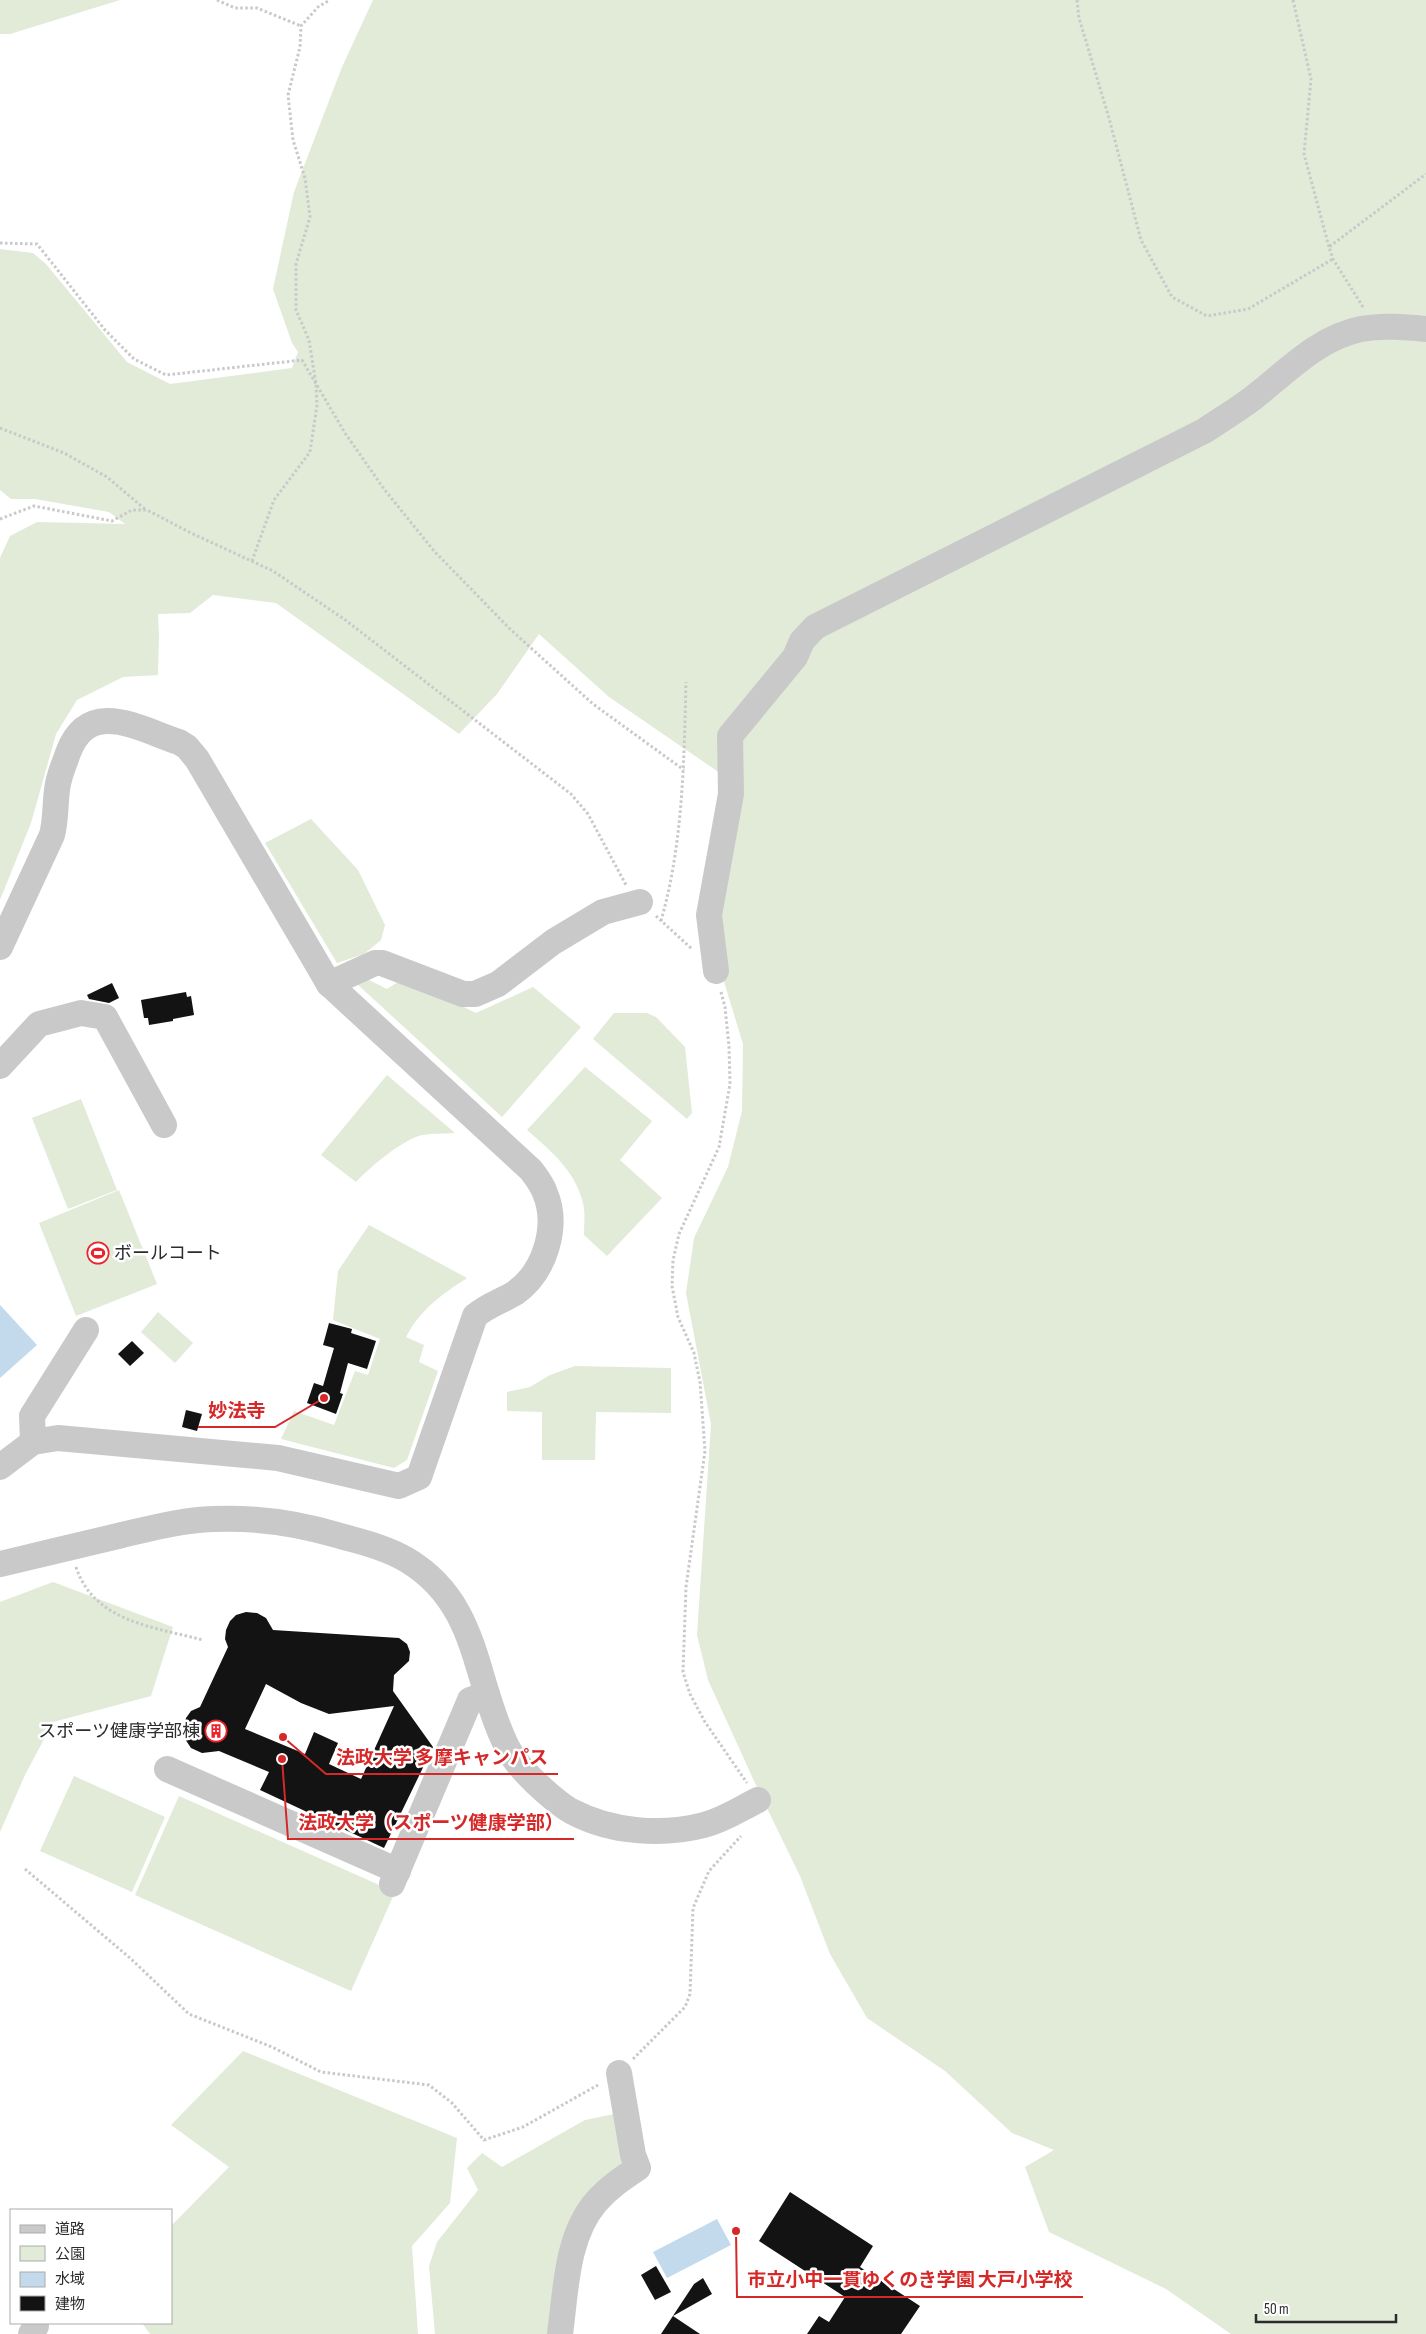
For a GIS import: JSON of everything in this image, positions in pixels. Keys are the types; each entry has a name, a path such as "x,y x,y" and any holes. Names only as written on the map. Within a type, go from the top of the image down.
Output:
{"street":[{"path":"716,971 709,915 731,794 730,736 795,657 802,641 815,627 1204,431 1249,401 1309,352 1336,338 1360,329 1397,327 1426,329"},
{"path":"0,947 52,835 56,818 57,788 75,737 93,722 115,721 179,742 193,753 329,984 531,1170 546,1193 549,1209 547,1244 537,1272 516,1292 484,1309 471,1324 419,1477 399,1486 278,1458 58,1438 33,1442 0,1467"},
{"path":"329,984 375,963 382,963 463,994 475,994 498,984 553,942 603,912 640,902"},
{"path":"0,1066 39,1024 81,1013 105,1017 164,1125"},
{"path":"33,1442 32,1416 86,1330"},
{"path":"0,1564 175,1523 242,1518 276,1521 309,1527 380,1547 406,1559 428,1574 449,1596 466,1630 487,1694 508,1748 523,1770 572,1812 605,1824 637,1831 671,1831 702,1826 725,1818 758,1800"},
{"path":"167,1769 395,1878 470,1700 487,1694"},
{"path":"560,2334 573,2250 583,2224 596,2202 638,2168 633,2155 619,2073"}],"path":[{"path":"217,0 235,8 257,8 301,26"},
{"path":"252,561 274,500 310,452 317,405 316,384 309,340 296,310 296,264 310,217 305,178 293,140 288,95 300,47 301,26 318,6 330,0"},
{"path":"1077,0 1079,18 1109,118 1140,240 1172,297 1207,316 1248,309 1333,259"},
{"path":"1292,0 1311,79 1304,154 1333,259 1376,328"},
{"path":"1329,247 1426,174"},
{"path":"0,243 38,244 105,330 134,359 166,375 302,360 345,433 384,489 434,551 511,630 593,704 684,770"},
{"path":"0,428 72,458 106,477 147,510 274,571 344,619 571,794 588,814 624,882 640,902 716,971 725,1007 730,1046 730,1084 719,1147 680,1234 673,1260 672,1286 678,1317 694,1353 700,1382 705,1452 686,1587 683,1672 690,1694 705,1722 758,1800"},
{"path":"0,519 34,506 112,522 132,510 147,510"},
{"path":"661,921 671,886 684,770 686,682"},
{"path":"74,1559 80,1579 87,1591 103,1607 124,1618 142,1624 203,1640"},
{"path":"25,1869 130,1958 189,2014 272,2048 321,2072 429,2085 452,2103 484,2140 523,2127 619,2073 684,2007 690,1994 693,1908 709,1871 746,1831"}],"green space":[{"path":"0,0 120,0 10,34 0,34"},
{"path":"373,0 1426,0 1426,2334 1231,2334 1166,2289 1049,2232 1025,2167 1054,2150 1012,2133 945,2071 867,2018 830,1954 800,1876 708,1680 697,1635 711,1424 686,1293 694,1238 728,1167 742,1111 743,1044 718,962 720,773 609,697 539,634 497,694 459,734 276,603 213,595 190,613 158,614 158,675 123,677 77,700 56,734 31,823 0,900 0,558 10,536 37,522 125,524 109,512 35,499 11,499 0,490 0,249 33,253 46,264 127,362 170,384 292,368 298,352 292,343 273,289 294,192 342,67"},
{"path":"311,819 358,870 385,925 381,940 364,954 337,963 265,843"},
{"path":"361,976 387,989 404,978 476,1013 533,987 581,1027 502,1117 356,983"},
{"path":"614,1013 647,1013 656,1017 685,1047 692,1113 687,1119 593,1039"},
{"path":"585,1067 652,1121 620,1160 662,1198 607,1256 584,1235 584,1208 581,1196 570,1174 563,1164 527,1130"},
{"path":"387,1075 455,1133 415,1137 397,1147 356,1182 321,1155"},
{"path":"81,1099 117,1190 68,1209 32,1118"},
{"name":"ボールコート","path":"119,1190 157,1284 76,1316 39,1223"},
{"path":"369,1225 467,1278 432,1303 418,1318 406,1337 424,1345 419,1362 438,1371 407,1460 394,1468 281,1439 294,1411 334,1425 355,1371 368,1375 380,1339 333,1320 338,1271"},
{"path":"158,1312 193,1343 175,1363 141,1332"},
{"path":"575,1366 671,1368 671,1413 596,1412 595,1460 542,1460 542,1412 507,1411 507,1392 530,1387 550,1375"},
{"path":"53,1582 173,1627 151,1696 53,1722 25,1775 0,1832 0,1602"},
{"path":"74,1776 165,1817 132,1892 40,1851"},
{"path":"179,1796 395,1892 351,1991 135,1895"},
{"path":"243,2051 457,2138 450,2203 412,2246 418,2334 150,2334 143,2324 172,2324 172,2225 229,2167 171,2125"},
{"path":"619,2113 630,2166 611,2176 550,2334 435,2334 429,2266 437,2242 478,2190 467,2168 482,2153 502,2167 585,2120"}],"water":[{"path":"0,1305 37,1345 0,1378"},
{"path":"717,2219 731,2245 667,2278 653,2252"}],"building":[{"path":"112,983 119,998 109,1003 89,999 87,995"},
{"path":"186,992 187,997 191,996 194,1015 149,1025 148,1018 144,1018 141,1000"},
{"path":"329,1323 352,1329 351,1333 376,1341 367,1369 348,1363 340,1393 343,1394 336,1414 307,1403 314,1383 323,1386 334,1348 323,1345"},
{"path":"132,1341 144,1353 130,1366 118,1354"},
{"path":"186,1410 202,1414 197,1431 182,1427"},
{"name":"スポーツ健康学部棟","path":"246,1612 257,1613 266,1618 273,1630 399,1638 407,1644 410,1652 409,1661 394,1675 393,1691 433,1747 384,1848 260,1790 269,1772 219,1751 202,1753 191,1748 185,1739 183,1729 186,1718 191,1711 200,1707 228,1647 225,1639 226,1630 230,1621 236,1615","holes":["266,1684 301,1703 329,1714 394,1706 361,1779 329,1764 338,1743 314,1732 305,1754 245,1729"]},
{"path":"790,2192 873,2246 860,2267 920,2306 901,2334 807,2334 819,2316 829,2322 845,2297 759,2241"},
{"path":"656,2266 671,2292 655,2300 641,2275"},
{"path":"703,2278 712,2294 673,2316 700,2334 661,2334 694,2284"}],"place":[{"name":"ボールコート","path":"98,1253"},
{"name":"妙法寺","path":"324,1398"},
{"name":"スポーツ健康学部棟","path":"216,1731"},
{"name":"法政大学 多摩キャンパス","path":"283,1737"},
{"name":"法政大学（スポーツ健康学部）","path":"282,1759"},
{"name":"市立小中一貫ゆくのき学園 大戸小学校","path":"736,2231"}]}
